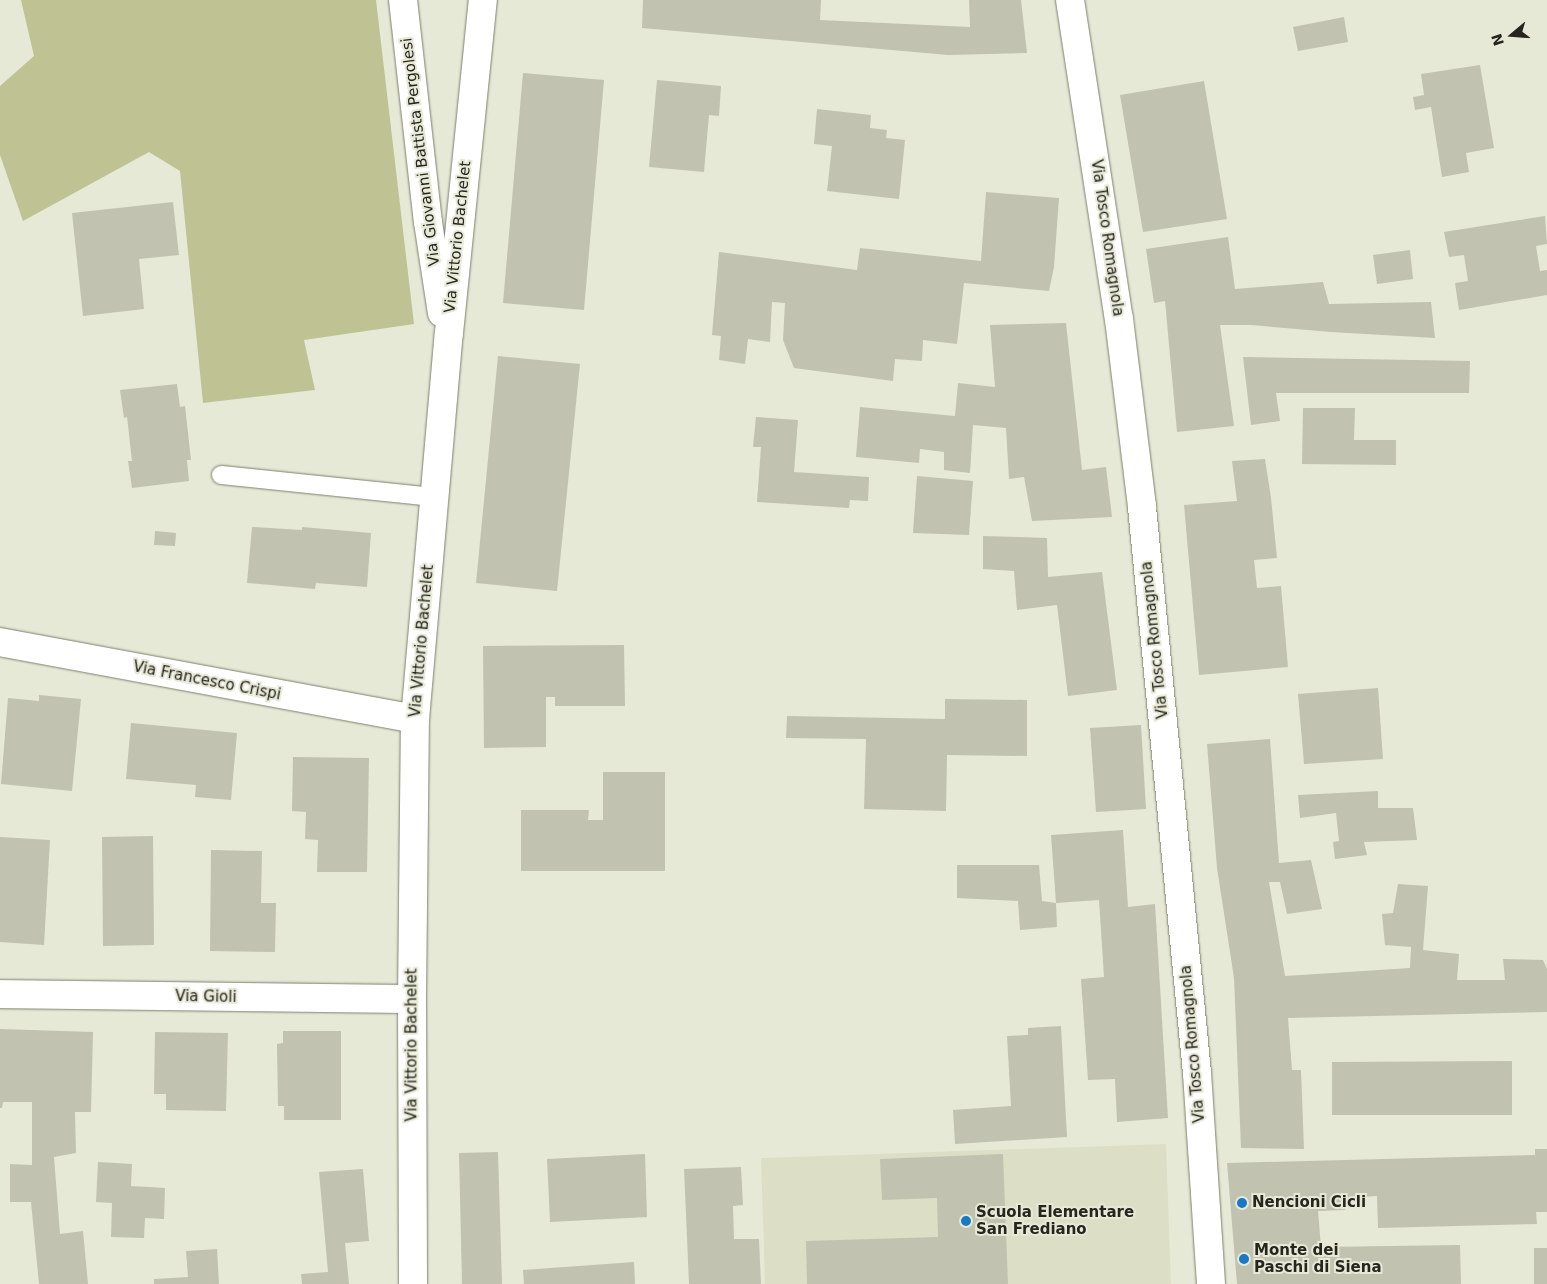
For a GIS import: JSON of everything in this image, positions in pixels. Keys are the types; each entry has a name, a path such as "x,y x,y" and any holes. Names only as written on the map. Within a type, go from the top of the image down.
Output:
{"street":[{"name":"Via Giovanni Battista Pergolesi","path":"403,0 428,222 440,306 449,333"},
{"name":"Via Vittorio Bachelet","path":"414,1284 412,999 415,719 449,333 483,0"},
{"name":"Via Tosco Romagnola","path":"1070,0 1119,319 1142,507 1197,1073 1211,1284"},
{"name":"Via Francesco Crispi","path":"0,642 415,719"},
{"name":"Via Gioli","path":"0,994 412,999"}],"lane":[{"path":"222,475 434,497"}],"shaded area":[{"name":"Scuola Elementare San Frediano","path":"1166,1144 1171,1284 765,1284 761,1158"}],"green space":[{"path":"21,0 376,0 414,324 304,340 315,390 203,403 180,171 149,152 23,221 0,155 0,86 34,56"}],"building":[{"path":"643,0 821,0 820,20 970,27 969,0 1021,0 1027,53 948,55 642,28"},
{"path":"1344,17 1348,42 1298,51 1293,27"},
{"path":"1480,65 1494,148 1466,153 1469,172 1442,177 1431,107 1415,110 1413,97 1424,95 1421,74"},
{"path":"523,73 604,80 584,310 503,303"},
{"path":"657,80 721,86 719,116 709,115 704,172 649,167"},
{"path":"1204,81 1227,219 1143,232 1120,95"},
{"path":"817,109 871,115 870,128 887,130 886,138 905,140 899,199 827,191 832,146 814,144"},
{"path":"986,192 1059,198 1054,267 1049,291 964,283 957,344 923,340 922,361 895,359 893,381 794,368 783,340 785,303 772,302 770,342 748,339 745,364 719,360 721,336 712,335 719,252 857,270 860,248 981,261"},
{"path":"173,202 179,255 139,259 144,309 83,316 72,213"},
{"path":"1545,216 1547,244 1536,246 1540,271 1547,270 1547,295 1459,310 1455,283 1468,281 1464,255 1449,257 1444,232"},
{"path":"1228,237 1235,289 1323,282 1329,304 1431,302 1435,338 1251,325 1220,325 1234,426 1177,432 1165,301 1154,303 1146,249"},
{"path":"1410,250 1413,279 1377,284 1373,255"},
{"path":"1066,323 1082,470 1106,467 1112,517 1032,521 1024,477 1009,479 1006,428 973,425 970,473 944,470 944,452 920,449 919,463 856,457 860,407 955,416 958,383 995,387 990,325"},
{"path":"498,356 580,364 557,591 476,583"},
{"path":"1243,357 1470,361 1469,393 1276,393 1280,421 1251,425"},
{"path":"177,384 180,407 185,406 191,460 187,460 189,481 132,488 128,461 132,461 127,417 124,418 120,390"},
{"path":"1303,408 1355,408 1354,440 1396,440 1396,465 1302,464"},
{"path":"756,417 798,420 794,472 869,477 868,501 850,500 849,508 757,502 761,447 753,447"},
{"path":"1265,459 1277,558 1254,560 1257,588 1281,586 1288,667 1199,675 1184,505 1237,501 1232,461"},
{"path":"917,476 973,481 969,535 913,533"},
{"path":"252,527 302,530 302,527 371,533 367,587 316,583 315,589 247,583"},
{"path":"155,531 176,533 175,546 154,545"},
{"path":"983,536 1047,538 1048,577 1102,572 1117,690 1068,696 1057,605 1017,610 1014,571 983,569"},
{"path":"624,645 625,706 555,706 555,697 546,697 546,747 484,748 483,646"},
{"path":"1378,688 1383,759 1304,764 1298,694"},
{"path":"39,695 81,699 72,791 1,784 8,698 39,701"},
{"path":"945,699 1027,700 1027,756 947,755 946,811 864,809 866,739 786,738 787,716 945,719"},
{"path":"131,723 237,733 231,800 195,797 196,785 126,779"},
{"path":"1141,725 1146,809 1096,812 1090,728"},
{"path":"1270,739 1279,863 1311,860 1322,909 1287,914 1280,882 1269,882 1285,976 1410,968 1411,947 1385,945 1382,914 1393,913 1398,884 1428,886 1423,950 1459,954 1457,980 1505,980 1503,959 1543,960 1547,969 1547,1012 1288,1018 1292,1070 1301,1070 1304,1149 1241,1148 1234,978 1217,868 1207,744"},
{"path":"293,757 369,758 367,872 317,872 318,840 305,839 306,812 292,811"},
{"path":"603,772 665,772 665,871 521,871 521,810 589,810 588,820 603,820"},
{"path":"1378,791 1378,808 1413,808 1417,840 1364,842 1367,855 1335,859 1333,842 1339,841 1336,813 1300,818 1298,795"},
{"path":"1123,830 1128,907 1155,904 1168,1118 1117,1122 1115,1079 1088,1080 1081,979 1104,977 1099,900 1056,903 1051,835"},
{"path":"153,836 154,945 103,946 102,837"},
{"path":"0,837 50,840 44,945 0,942"},
{"path":"211,850 262,851 261,903 276,903 275,952 210,951"},
{"path":"957,865 1039,865 1042,901 1056,903 1057,927 1020,930 1018,901 957,898"},
{"path":"1061,1026 1067,1137 955,1144 953,1110 1011,1106 1007,1036 1028,1035 1028,1028"},
{"path":"0,1029 93,1032 91,1112 75,1112 76,1153 54,1157 60,1234 83,1231 88,1284 39,1284 31,1202 10,1202 10,1164 32,1165 32,1102 3,1102 2,1108 0,1108"},
{"path":"283,1031 341,1031 341,1120 284,1120 284,1106 278,1106 277,1044 283,1043"},
{"path":"155,1032 228,1033 226,1111 166,1110 166,1094 154,1094"},
{"path":"1512,1061 1512,1115 1332,1115 1332,1062"},
{"path":"1535,1149 1547,1149 1547,1212 1536,1212 1537,1224 1378,1228 1377,1196 1344,1198 1345,1210 1318,1211 1321,1247 1460,1245 1461,1284 1237,1284 1227,1163 1535,1155"},
{"path":"498,1152 502,1284 462,1284 459,1153"},
{"path":"645,1154 647,1217 550,1222 547,1159"},
{"path":"1003,1154 1008,1284 807,1284 806,1241 938,1237 937,1198 882,1200 880,1159"},
{"path":"98,1162 132,1164 131,1186 165,1188 164,1219 145,1218 144,1238 111,1237 112,1203 96,1202"},
{"path":"741,1167 743,1205 733,1206 734,1239 759,1239 761,1284 689,1284 684,1169"},
{"path":"363,1169 369,1241 345,1243 349,1284 302,1284 301,1274 328,1272 319,1172"},
{"path":"1534,1248 1547,1248 1547,1284 1534,1284"},
{"path":"217,1249 219,1284 154,1284 154,1279 188,1277 186,1251"},
{"path":"634,1262 635,1284 524,1284 523,1270"}],"place":[{"name":"Nencioni Cicli","path":"1242,1203"},
{"name":"Scuola Elementare San Frediano","path":"966,1221"},
{"name":"Monte dei Paschi di Siena","path":"1244,1259"}]}
